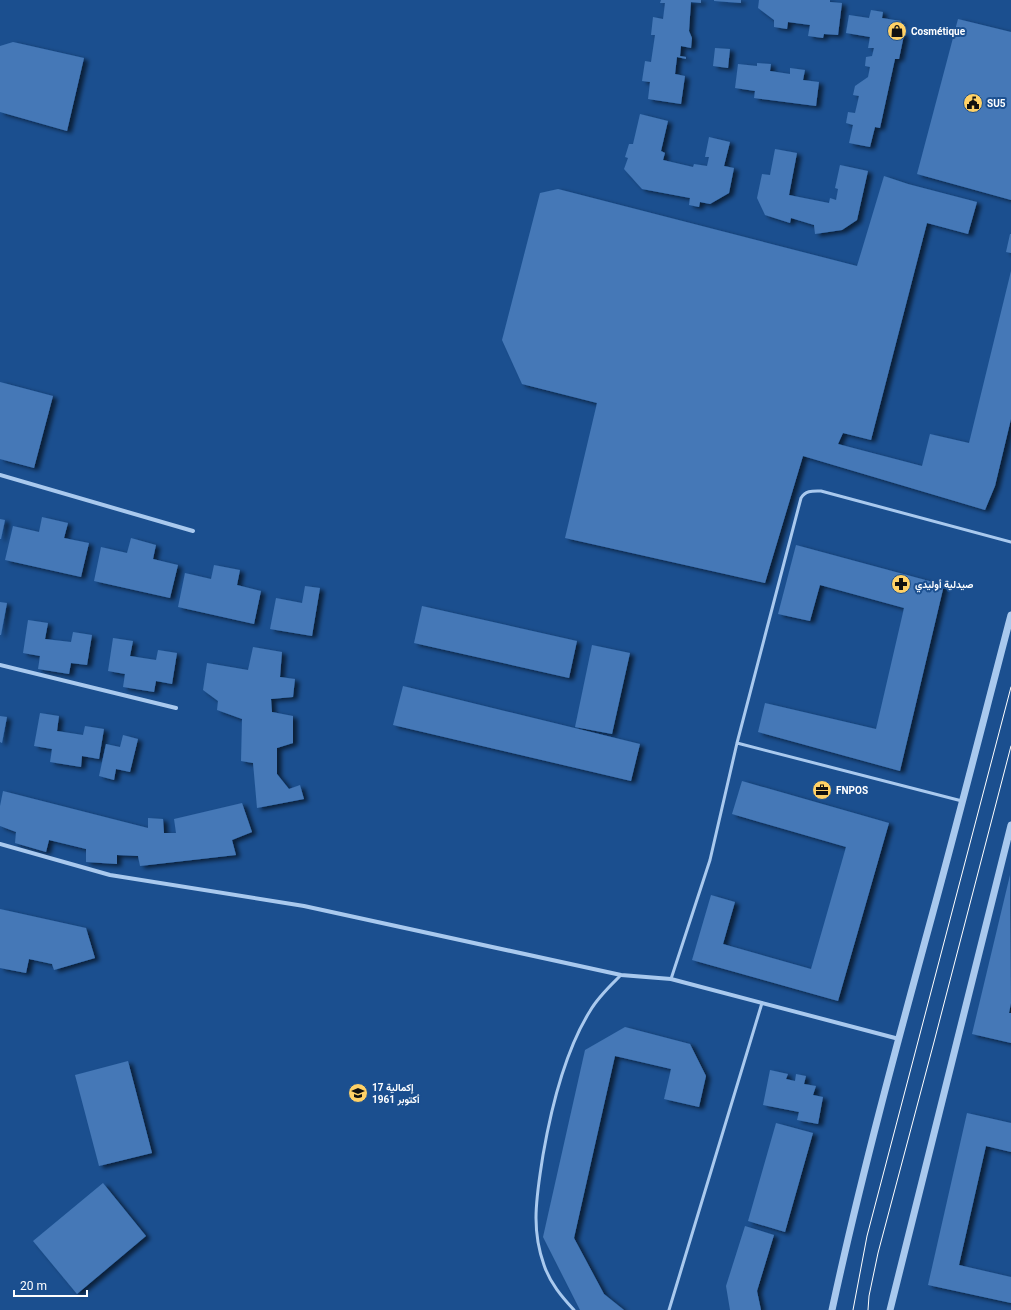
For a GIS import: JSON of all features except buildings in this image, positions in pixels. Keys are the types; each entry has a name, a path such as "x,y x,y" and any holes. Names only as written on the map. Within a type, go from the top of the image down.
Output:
{"street":[{"path":"0,475 193,531"},
{"path":"832,1310 843,1260 899,1039 1011,615"},
{"path":"0,665 176,708"},
{"path":"890,1310 1011,825"},
{"path":"0,844 110,875 304,906 621,975 671,980 899,1039"}],"lane":[{"path":"671,980 710,860 737,743 801,498 804,494 812,491 821,491 1011,542"},
{"path":"737,743 963,801"},
{"path":"574,1310 553,1284 544,1266 539,1244 536,1219 537,1196 546,1138 559,1084 569,1056 590,1011 600,997 621,975"},
{"path":"669,1310 762,1003"}],"tram line":[{"path":"853,1310 867,1236 1011,687"},
{"path":"868,1310 869,1296 878,1253 1011,746"}],"place":[{"name":"Cosmétique","path":"897,31"},
{"name":"SU5","path":"973,103"},
{"name":"صيدلية أوليدي","path":"901,584"},
{"name":"FNPOS","path":"822,790"},
{"name":"إكمالية 17 أكتوبر 1961","path":"358,1093"}]}
